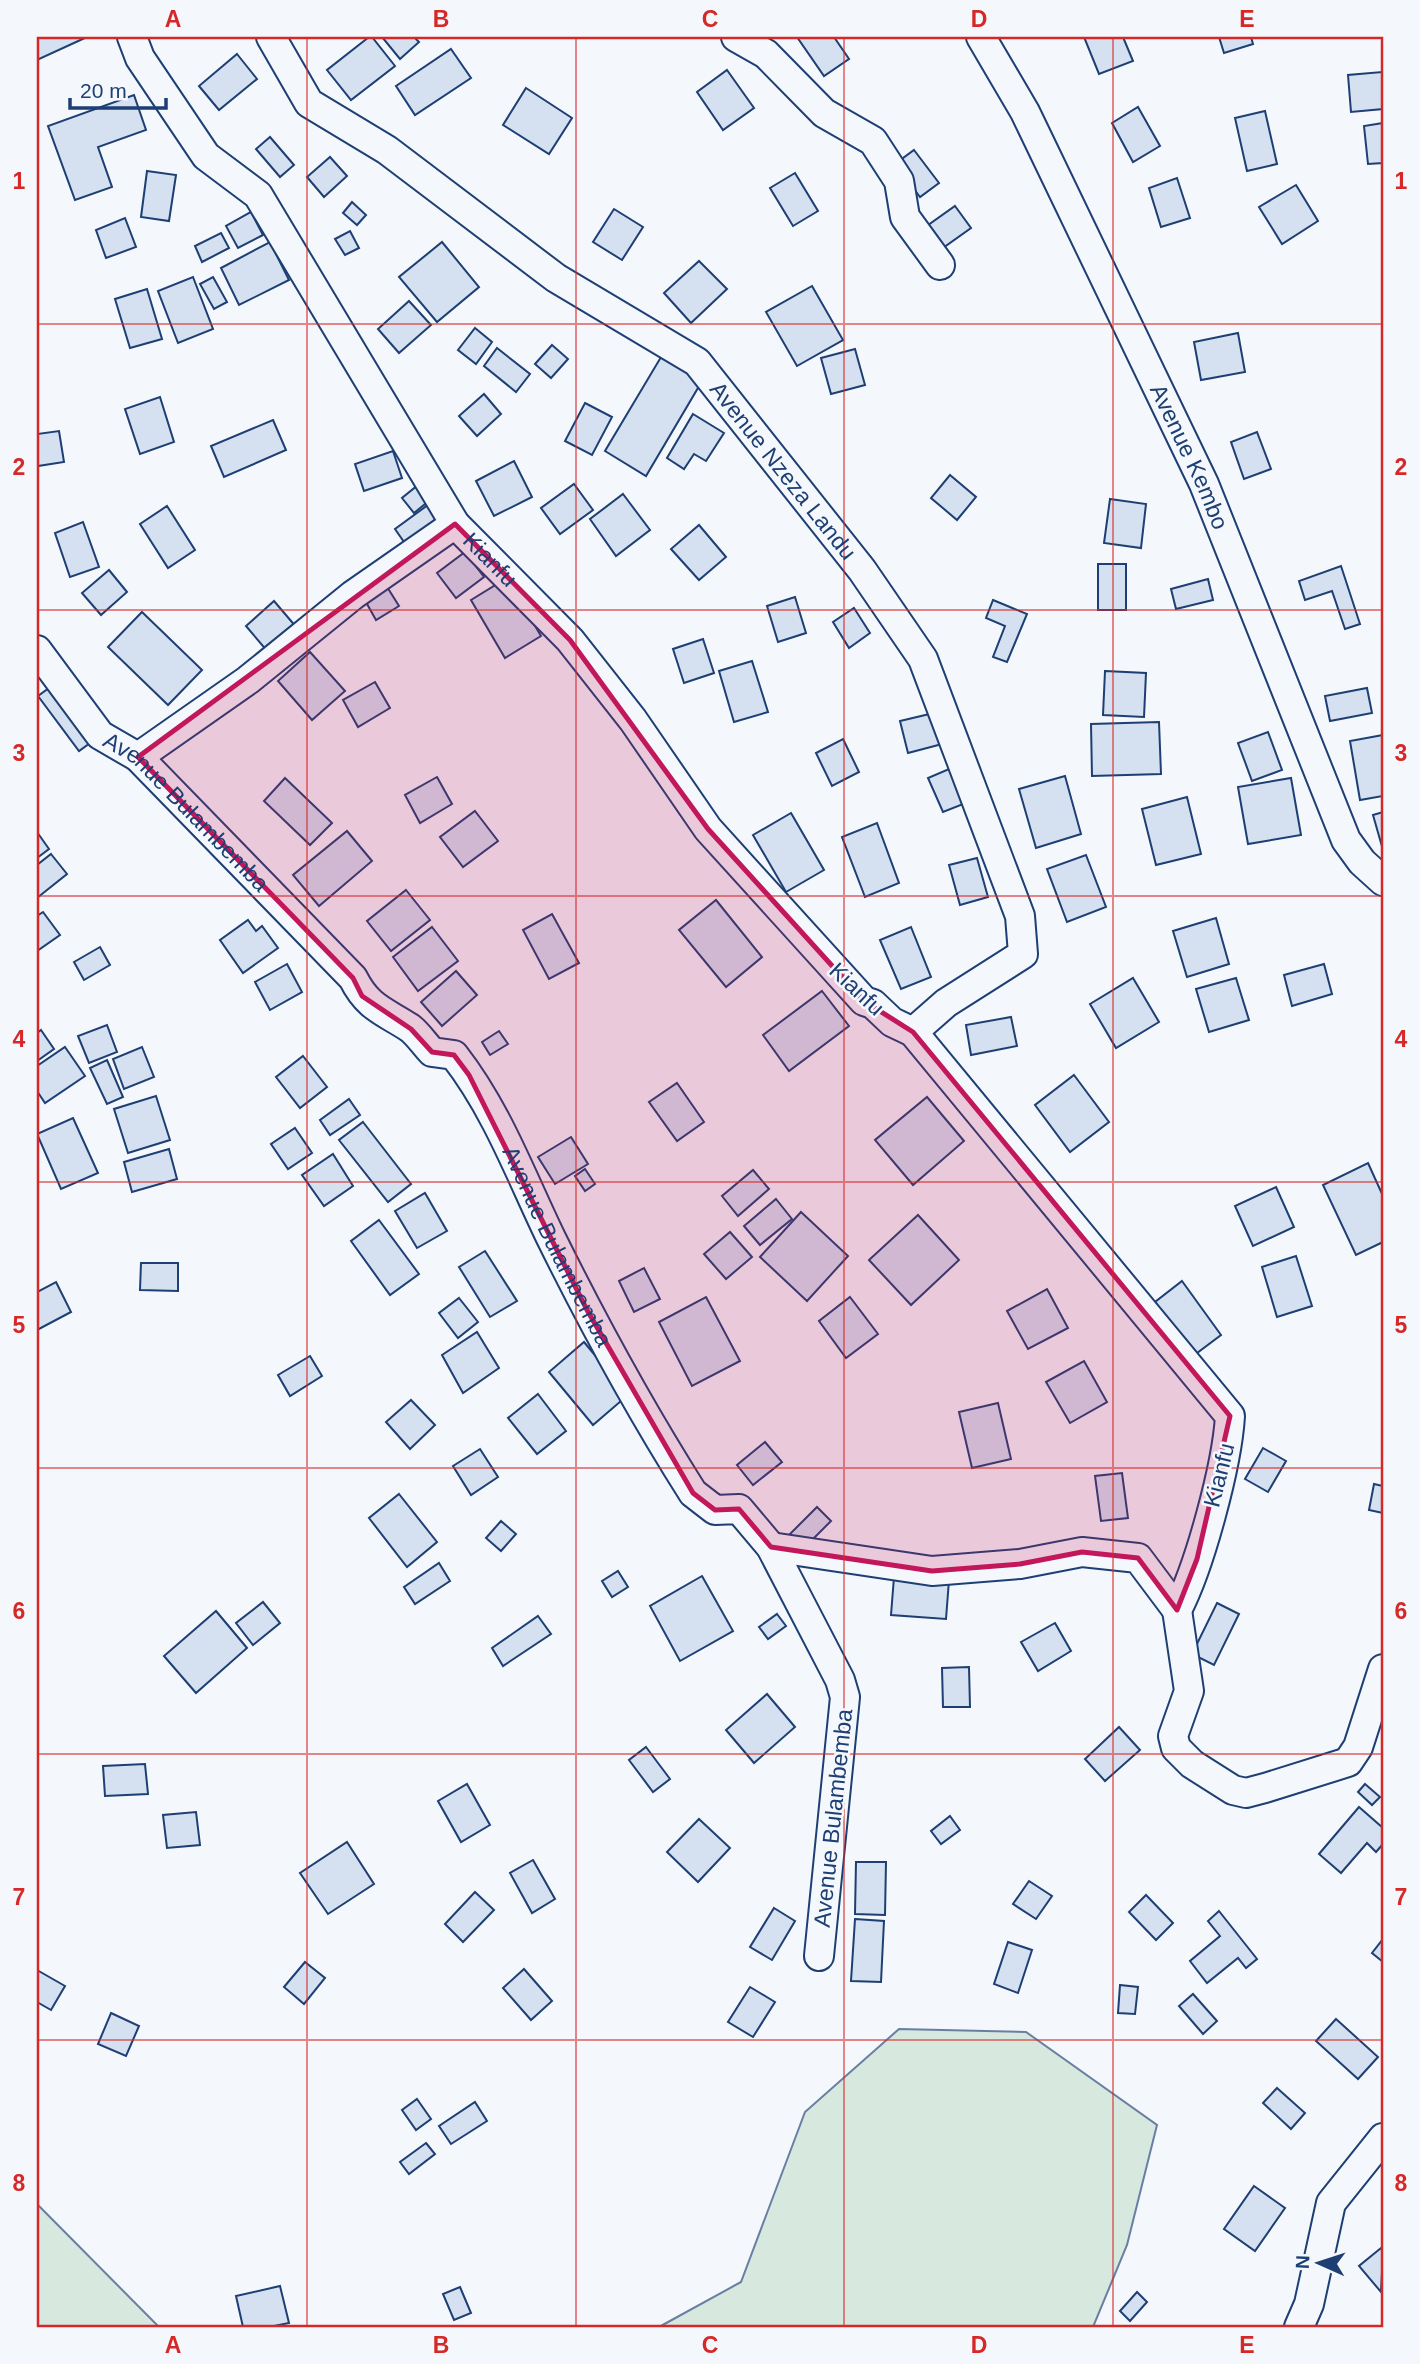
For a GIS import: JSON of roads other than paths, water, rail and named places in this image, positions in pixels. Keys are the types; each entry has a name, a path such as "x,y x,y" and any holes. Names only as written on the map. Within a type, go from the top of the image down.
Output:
{"street":[{"name":"Kianfu","path":"132,37 140,58 206,156 258,195 455,524 570,640 633,720 708,829 864,1001 873,1004 892,1022 913,1032 1230,1416 1229,1439 1198,1559 1188,1590 1177,1609"},
{"name":"Avenue Nzeza Landu","path":"271,37 309,103 387,150 556,278 697,362 862,570 923,659 1020,916 1023,954 946,1003 913,1032"},
{"path":"736,37 766,54 824,113 873,141 899,181 905,218 940,265"},
{"name":"Avenue Kembo","path":"981,37 1025,111 1204,484 1346,840 1362,862 1383,881"},
{"path":"138,757 248,680 352,595 455,524"},
{"name":"Avenue Bulambemba","path":"37,650 100,735 138,757 353,978 362,996 386,1016 411,1029 432,1052 454,1055 469,1075 519,1166 587,1310 693,1493 715,1510 739,1509 771,1547 840,1680 845,1697 819,1955"},
{"path":"771,1547 932,1570 1020,1564 1082,1552 1138,1558 1177,1609 1189,1691 1173,1736 1176,1748 1192,1764 1233,1790 1246,1793 1348,1762 1358,1747 1383,1669"},
{"path":"1299,2327 1309,2304 1331,2203 1383,2138"}]}
